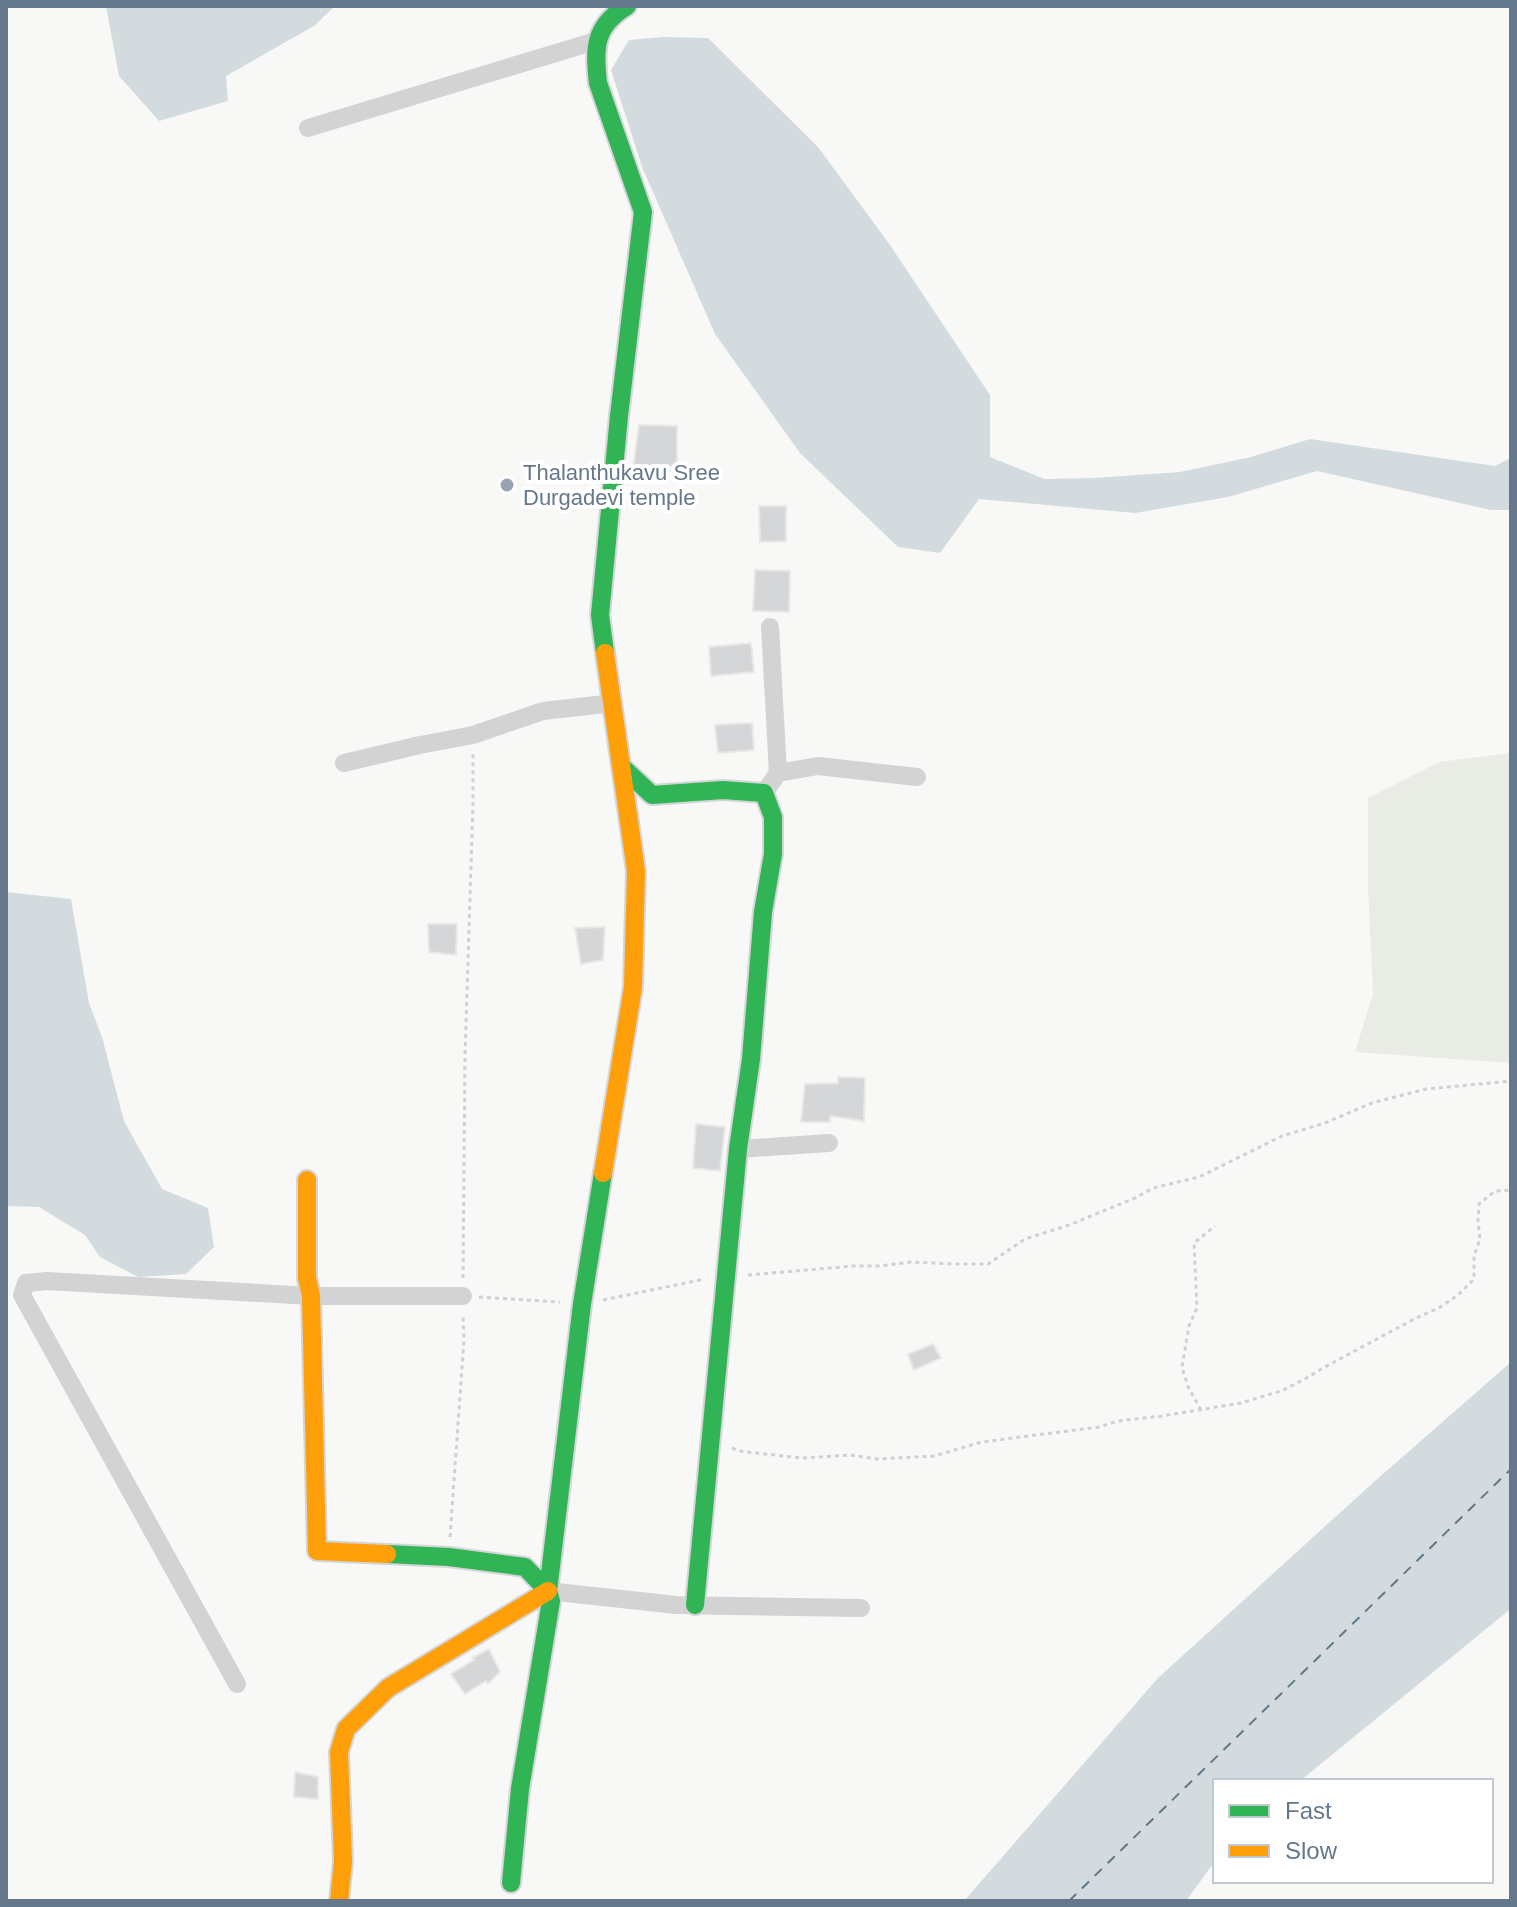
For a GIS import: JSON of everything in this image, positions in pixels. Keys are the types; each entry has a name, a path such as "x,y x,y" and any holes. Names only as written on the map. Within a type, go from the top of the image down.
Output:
{"street":[{"path":"511,1883 520,1789 551,1601 548,1591 582,1304 633,987 636,871 600,615 643,212 598,83 596,63 605,23 627,6"},
{"path":"308,128 599,40"},
{"path":"764,793 778,773 770,627"},
{"path":"344,763 473,735 543,711 614,703"},
{"path":"778,773 818,766 917,777"},
{"path":"622,767 652,795 723,790 764,793"},
{"path":"695,1605 738,1149 751,1059 763,912 773,854 773,817 764,793"},
{"path":"738,1149 829,1143"},
{"path":"307,1180 307,1278 311,1296 317,1551 449,1557 525,1567 548,1591"},
{"path":"237,1684 22,1295 26,1283 47,1281 311,1296 463,1296"},
{"path":"339,1901 343,1861 339,1752 346,1729 388,1688 548,1591 695,1605 861,1608"}],"path":[{"path":"449,1557 464,1340 465,1056 473,735"},
{"path":"726,1275 779,1274 911,1262 988,1264 1025,1239 1069,1225 1153,1188 1199,1177 1282,1136 1325,1123 1372,1103 1426,1089 1511,1081"},
{"path":"710,1438 739,1451 801,1458 934,1456 982,1442 1201,1410 1241,1403 1281,1391 1458,1295 1474,1279 1474,1256 1480,1239 1479,1204 1495,1191 1511,1190"},
{"path":"1201,1410 1188,1387 1182,1367 1189,1326 1197,1308 1194,1243 1215,1226"}],"shaded area":[{"path":"106,6 335,6 314,26 226,76 228,101 159,121 119,76"},
{"path":"708,38 818,147 890,245 990,395 990,457 1045,479 1180,472 1251,457 1310,439 1495,466 1511,458 1511,510 1491,510 1317,471 1228,497 1135,513 979,499 940,553 898,547 800,453 715,334 642,167 611,70 629,40"},
{"path":"1511,753 1511,1063 1355,1052 1373,994 1368,798 1439,762"},
{"path":"6,892 71,899 89,1003 102,1037 124,1121 162,1189 208,1208 214,1247 186,1274 138,1277 100,1257 85,1235 39,1207 6,1206"},
{"path":"1511,1362 1511,1608 1302,1779 1213,1779 1213,1864 1186,1901 964,1901 1158,1678"}],"building":[{"path":"639,425 677,426 677,466 633,468"},
{"path":"759,506 786,506 786,541 760,542"},
{"path":"755,570 790,571 789,612 753,611"},
{"path":"751,643 754,672 711,676 709,647"},
{"path":"752,723 754,750 718,753 715,725"},
{"path":"428,924 457,924 456,955 429,952"},
{"path":"605,927 603,960 581,964 575,928"},
{"path":"838,1077 865,1078 864,1121 830,1116 830,1122 801,1122 805,1084 838,1083"},
{"path":"696,1124 725,1127 720,1171 693,1168"},
{"path":"933,1344 941,1358 914,1370 908,1354"},
{"path":"489,1649 500,1672 488,1684 486,1681 465,1694 451,1674"},
{"path":"295,1772 318,1777 318,1799 294,1797"}],"ferry route":[{"path":"1069,1901 1511,1469"}],"traffic: fast":[{"path":"605,653 600,615 643,212 598,83 596,59 602,30 627,6"},
{"path":"622,767 652,795 723,790 764,793 773,817 773,854 763,912 751,1059 738,1149 695,1605"},
{"path":"511,1883 520,1789 551,1601 548,1591 582,1304 603,1173"},
{"path":"387,1554 449,1557 525,1567 548,1591"}],"traffic: slow":[{"path":"603,1173 633,987 636,871 605,653"},
{"path":"307,1180 307,1278 311,1296 317,1551 387,1554"},
{"path":"339,1901 343,1861 339,1752 346,1729 388,1688 548,1591"}],"place":[{"name":"Thalanthukavu Sree Durgadevi temple","path":"507,485"}]}
